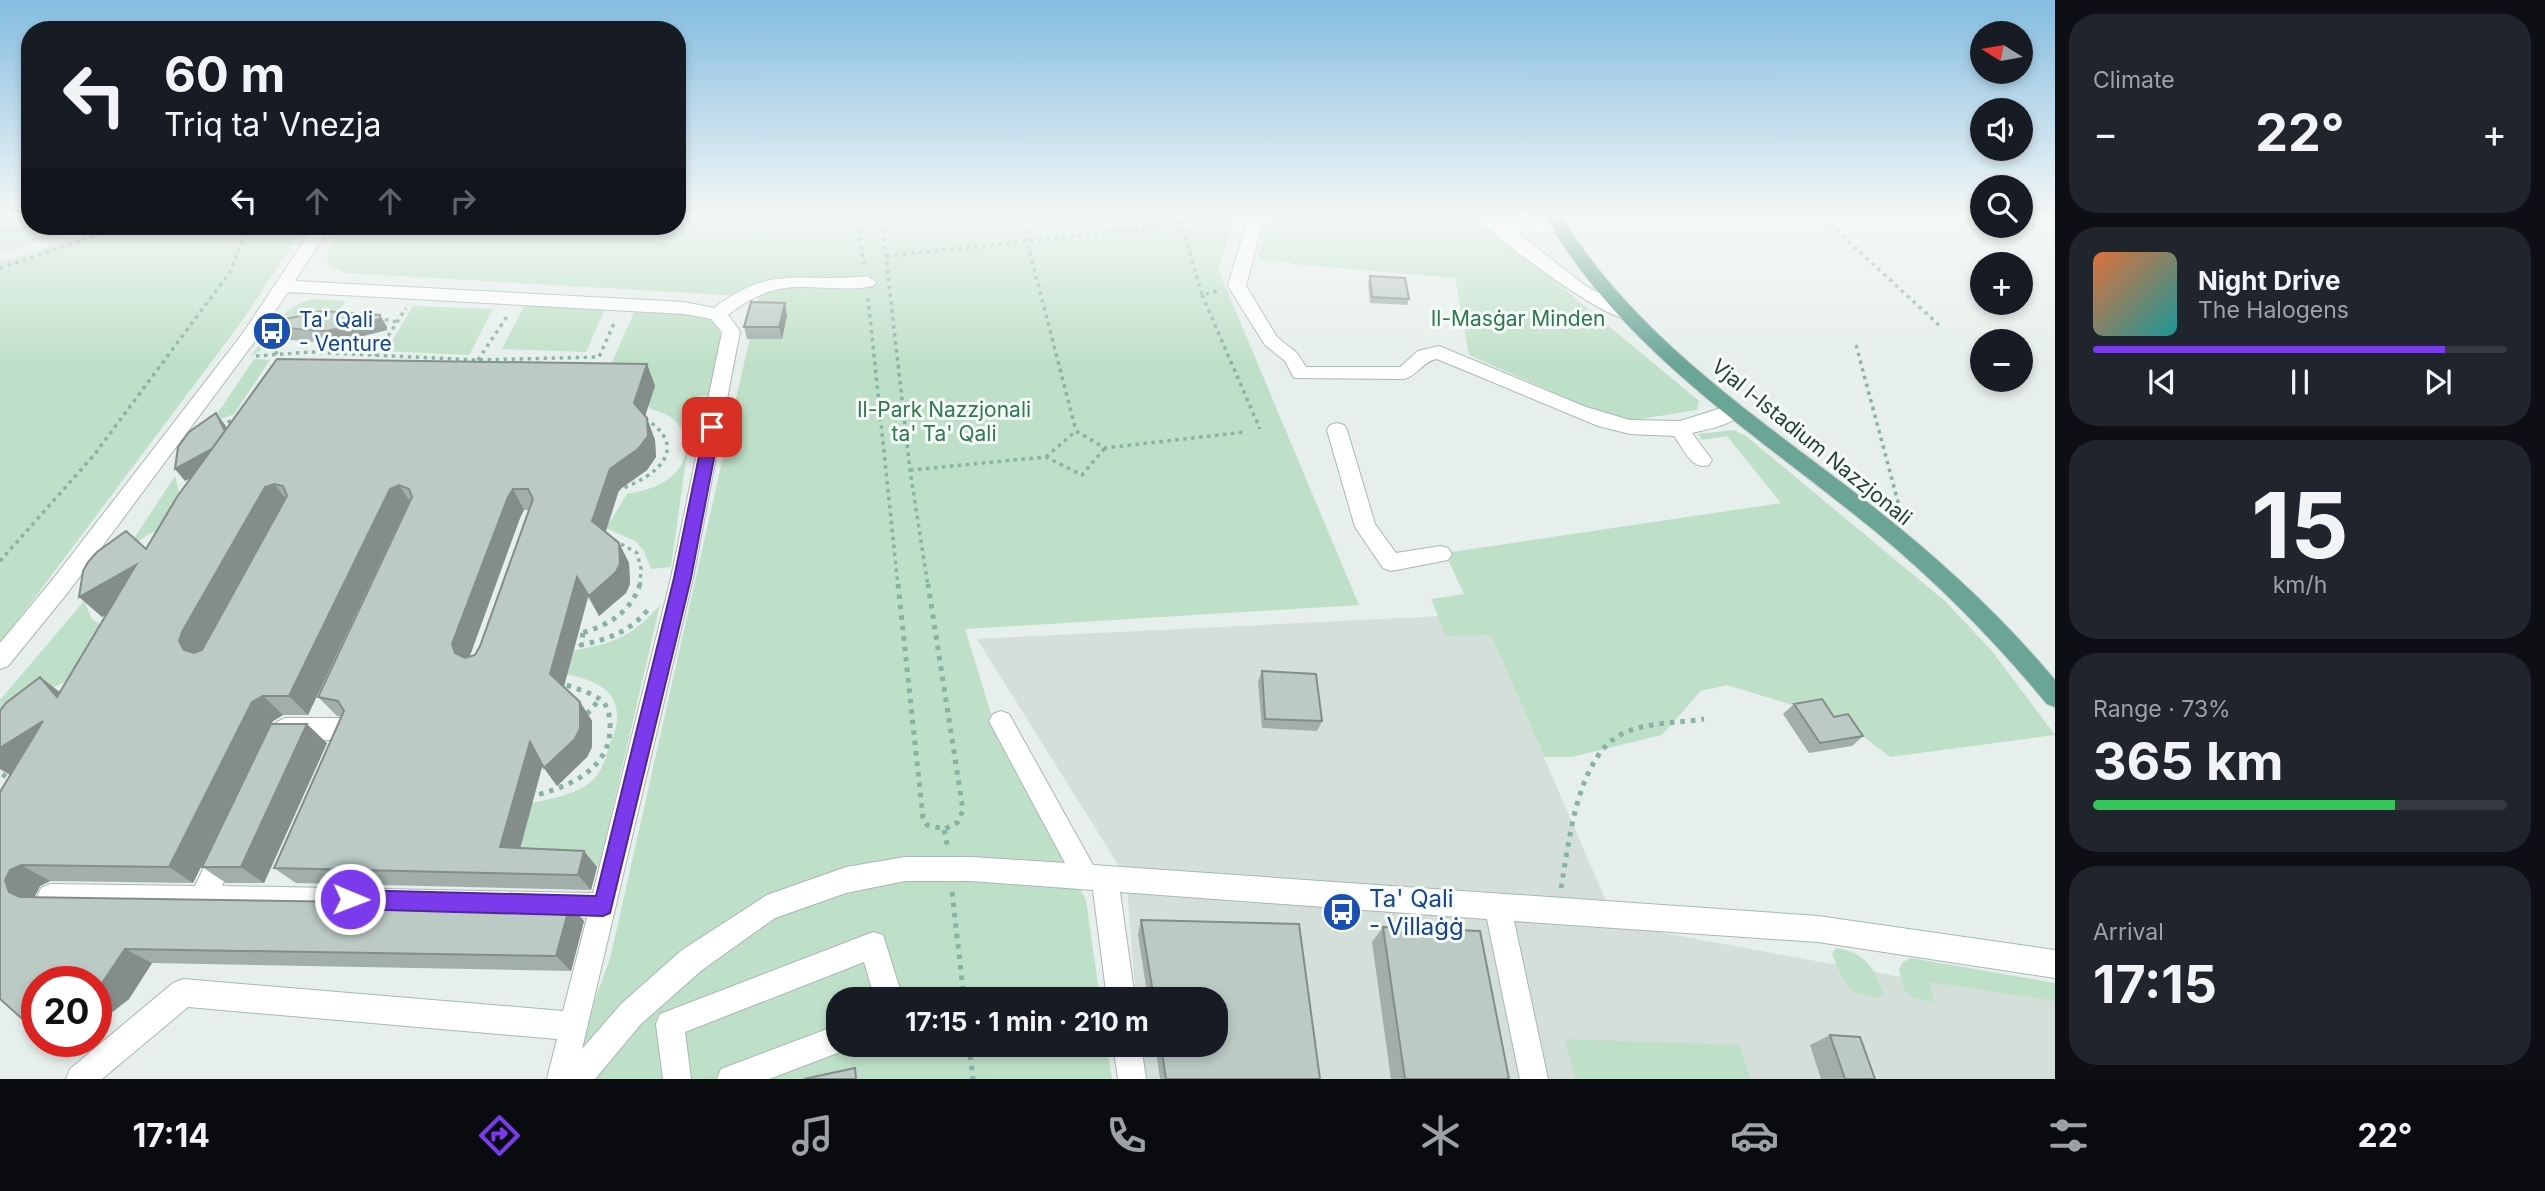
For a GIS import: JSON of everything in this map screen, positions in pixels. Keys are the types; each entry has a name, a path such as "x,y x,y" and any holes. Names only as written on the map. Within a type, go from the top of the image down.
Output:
{"main road":[{"name":"Vjal l-Istadium Nazzjonali","path":"1585,264 1626,315 1734,411 1940,575 1987,620 2055,696"}],"street":[{"path":"0,659 61,585 231,359 298,264"},
{"path":"1243,264 1237,285 1271,341 1291,357 1301,373 1404,373 1424,355 1439,352 1595,420 1637,430 1679,429 1721,418 1734,411"},
{"path":"1547,264 1580,290 1626,315"},
{"path":"717,314 741,295 759,285 777,280 867,282"},
{"path":"285,286 684,308 717,314 731,331 682,578 561,1079"},
{"path":"1679,429 1702,460"},
{"path":"1337,430 1365,527 1391,562 1441,554"},
{"path":"317,727 328,703"},
{"path":"1001,721 1096,878 1119,987"},
{"path":"272,753 283,729 348,729 332,766"},
{"path":"203,897 237,825"},
{"path":"576,1079 641,1005 692,960 767,908 846,880 905,869 971,869 1557,908 1818,929 2055,964"},
{"path":"274,898 285,874"},
{"path":"50,897 274,898 603,906"},
{"path":"1499,906 1534,1079"},
{"path":"677,1079 670,1024 873,944 886,987"},
{"path":"80,1079 183,993 574,1026"},
{"path":"731,1079 826,1044"},
{"path":"1129,1057 1132,1079"}],"path":[{"path":"0,561 94,454 233,264"},
{"path":"864,264 923,818 927,825 944,830 952,829 960,822 963,810 910,470 888,264"},
{"path":"1034,264 1076,431 1105,448 1245,432"},
{"path":"1193,264 1202,295 1260,429"},
{"path":"1873,264 1941,327"},
{"path":"1202,295 1237,285"},
{"path":"369,316 397,322"},
{"path":"474,372 478,360 507,318"},
{"path":"595,366 615,320"},
{"path":"366,371 391,331"},
{"path":"275,354 293,333"},
{"path":"1856,345 1903,524 1887,532"},
{"path":"231,359 275,354 376,354 478,360 599,357"},
{"path":"613,491 635,484 658,467 669,445 663,426 640,416"},
{"path":"214,427 243,417"},
{"path":"651,435 663,426"},
{"path":"1046,457 1076,431"},
{"path":"910,470 1046,457 1082,475 1105,448"},
{"path":"565,636 597,631 625,612 640,583 642,567 637,552 611,539"},
{"path":"583,633 581,645 615,636 632,628 644,617 653,601"},
{"path":"521,799 574,785 599,761 608,740 611,720 609,711 600,699 553,680"},
{"path":"587,714 600,699"},
{"path":"1557,908 1576,812 1590,767 1604,746 1623,733 1704,719"},
{"path":"0,764 2,774 18,786"},
{"path":"958,949 963,987"},
{"path":"970,1057 973,1079"}],"shaded area":[{"path":"1482,614 1616,924 1929,982 2055,988 2055,1079 1143,1079 1141,1057 1228,1057 1228,987 1135,987 1126,877 977,639"}],"green space":[{"path":"0,264 280,264 242,321 0,644"},
{"name":"Il-Park Nazzjonali ta' Ta' Qali","path":"329,264 1220,264 1218,269 1359,605 965,629 1000,743 1086,900 1098,987 826,987 826,1057 1109,1057 1112,1079 565,1079 610,959 759,297 346,273"},
{"name":"Il-Masġar Minden","path":"1295,264 1535,264 1699,401 1697,410 1628,421 1607,416 1469,355 1455,278"},
{"path":"314,299 345,301 341,309 320,315 251,356 285,313"},
{"path":"525,304 606,307 586,352 502,349"},
{"path":"413,306 493,309 469,355 386,351"},
{"path":"635,310 681,312 705,318 714,323 721,338 716,372 708,395 699,396 685,467 671,567 651,569 644,551 635,541 606,528 627,494 666,480 677,471 686,450 686,441 678,424 661,412 650,409 644,396 650,370 609,369"},
{"path":"254,359 270,360 234,414 211,423"},
{"path":"1734,430 1746,436 1945,601 1992,651 2055,735 1890,757 1842,720 1727,685 1701,691 1662,735 1572,757 1544,757 1491,635 1446,636 1431,599 1464,594 1445,553 1781,503 1727,436 1702,440 1698,434"},
{"path":"175,476 179,491 184,497 164,528 149,534 127,549"},
{"path":"84,601 92,619 106,628 94,673 62,683 42,694 0,741 0,700"},
{"path":"660,605 599,867 516,864 532,803 572,793 593,780 603,764 615,729 616,708 608,692 593,682 565,674 572,651 621,637 640,625"},
{"path":"1836,948 1854,953 1867,962 1883,994 1877,998 1851,989 1843,979 1832,954"},
{"path":"1911,958 2055,983 2055,1001 1930,982 1934,1002 1918,999 1906,991 1899,970 1903,962"},
{"path":"1565,1039 1739,1045 1751,1079 1575,1079"}],"building":[{"path":"1370,276 1405,278 1409,299 1372,297"},
{"path":"751,302 785,303 779,327 744,327"},
{"path":"322,311 380,315 380,319 327,331 268,327 268,323"},
{"path":"277,359 647,364 634,403 647,418 648,436 638,449 610,469 592,521 619,543 620,564 616,572 589,596 577,577 550,674 580,702 580,728 575,739 544,768 530,742 500,847 584,851 578,875 274,868 344,711 338,701 318,697 412,497 409,489 399,485 390,489 289,696 263,696 252,702 169,867 21,865 10,870 5,880 9,892 20,897 570,905 556,956 125,949 112,968 112,966 21,966 21,1018 0,999 0,792 43,721 0,748 0,711 6,703 40,677 57,697 136,565 79,597 83,571 97,552 126,531 146,549 177,497","holes":["274,484 283,486 287,496 202,650 194,653 184,650 179,641 182,632 265,487","513,489 528,489 533,499 480,646 475,655 465,658 455,653 452,644 508,497"]},
{"path":"216,413 225,431 212,449 175,469 178,447 189,432"},
{"path":"1262,671 1316,674 1322,721 1265,719"},
{"path":"1822,699 1834,717 1848,714 1863,736 1820,743 1794,704"},
{"path":"271,724 307,724 241,867 202,867"},
{"path":"1141,920 1299,924 1320,1079 1166,1079 1163,1057 1228,1057 1228,987 1152,987"},
{"path":"1383,927 1480,931 1509,1079 1405,1079"},
{"path":"1830,1035 1860,1037 1875,1079 1845,1079"},
{"path":"855,1068 856,1079 804,1079"}],"place":[{"name":"Ta' Qali - Venture","path":"272,331"},
{"name":"Ta' Qali - Villaġġ","path":"1342,912"}],"route":[{"path":"350,899 603,906 682,578 712,427"}]}
